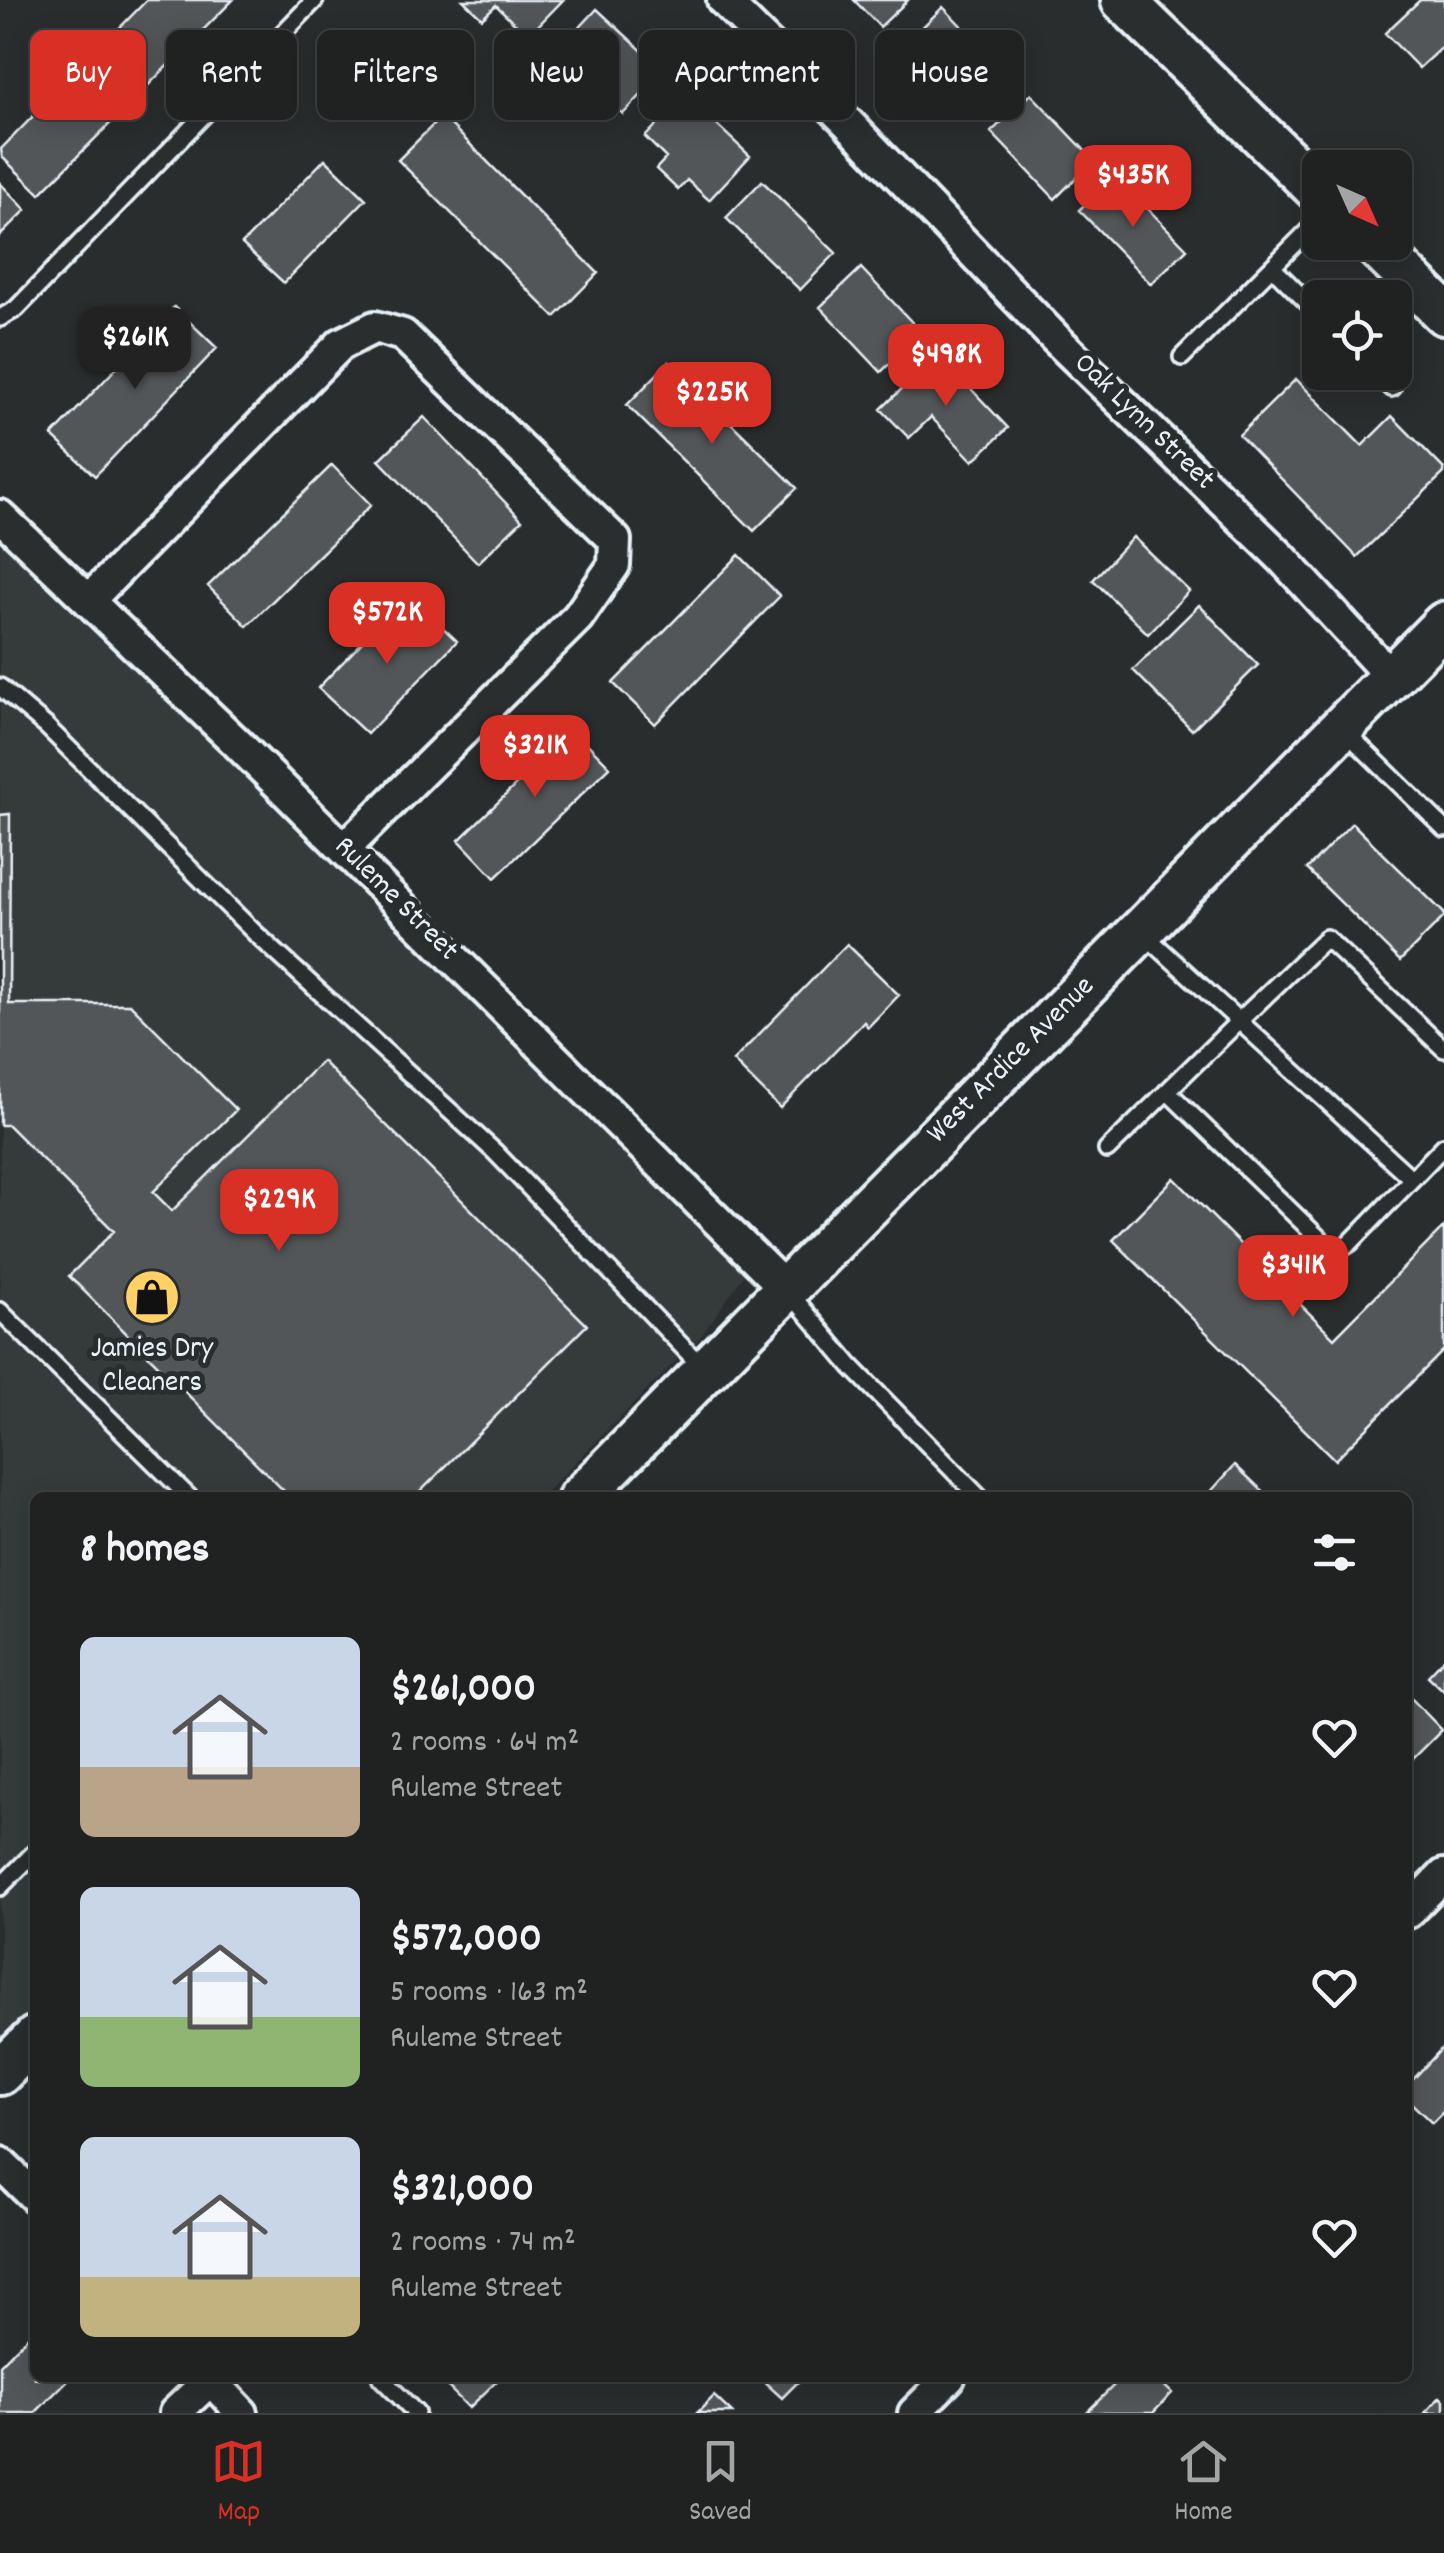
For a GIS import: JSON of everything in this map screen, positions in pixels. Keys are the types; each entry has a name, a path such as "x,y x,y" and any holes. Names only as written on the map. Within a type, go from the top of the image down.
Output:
{"street":[{"name":"Oak Lynn Street","path":"723,0 1056,338 1281,558 1392,678"},
{"path":"1123,0 1302,174"},
{"path":"1390,260 1444,313"},
{"path":"90,599 341,344 375,327 403,335 615,540 614,565 578,617 344,849"},
{"name":"Ruleme Street","path":"0,516 90,599 786,1289"},
{"name":"West Ardice Avenue","path":"586,1492 1444,624"},
{"path":"1412,1908 1444,1874"},
{"path":"0,2073 30,2043"},
{"path":"0,2163 30,2192"},
{"path":"175,2413 206,2382"},
{"path":"214,2382 242,2413"},
{"path":"914,2413 945,2382"}],"lane":[{"path":"0,318 16,309 315,0"},
{"path":"1182,357 1302,237"},
{"path":"1272,267 1302,297"},
{"path":"0,687 46,726 254,933 495,1152 706,1370"},
{"path":"1342,728 1444,828"},
{"path":"1141,931 1412,1180"},
{"path":"1107,1150 1326,938 1444,1049"},
{"path":"1167,1091 1326,1246 1339,1250 1444,1146"},
{"path":"786,1289 851,1366 974,1492"},
{"path":"0,1311 184,1492"},
{"path":"0,1887 30,1857"},
{"path":"385,2382 416,2413"}],"shaded area":[{"path":"0,538 758,1255 701,1336 546,1492 30,1492 30,2011 0,2041"}],"building":[{"path":"147,0 233,0 203,30 166,30 166,67 146,87 146,30 118,30"},
{"path":"463,0 563,0 534,30 522,30 496,5 482,18"},
{"path":"854,0 908,0 880,27"},
{"path":"1420,0 1444,0 1444,45 1419,68 1385,33"},
{"path":"943,7 965,30 919,30"},
{"path":"597,9 639,48 639,97 623,114 619,110 619,30 577,30"},
{"path":"1031,94 1094,160 1055,199 991,132 1004,120 1024,120 1024,101"},
{"path":"30,119 114,120 40,194 2,157 1,149"},
{"path":"438,120 446,120 598,273 555,317 398,160"},
{"path":"661,120 712,120 750,156 709,200 687,180 678,190 656,169 666,158 645,137"},
{"path":"325,159 366,199 284,283 242,244"},
{"path":"1115,175 1187,249 1151,284 1079,210"},
{"path":"762,181 836,253 800,290 726,218"},
{"path":"0,183 26,210 0,236"},
{"path":"861,268 922,333 881,372 820,307"},
{"path":"174,307 217,348 95,476 52,436"},
{"path":"938,354 1008,428 973,461 931,417 909,438 881,409"},
{"path":"669,362 797,488 754,531 627,405"},
{"path":"1296,379 1302,390 1307,390 1362,446 1392,416 1444,473 1357,557 1239,435"},
{"path":"424,417 522,520 478,563 379,460"},
{"path":"332,465 371,505 247,626 208,586"},
{"path":"1133,537 1189,591 1148,634 1093,580"},
{"path":"739,555 780,596 655,724 613,683"},
{"path":"415,601 457,641 367,734 318,688 377,627 384,634"},
{"path":"1199,605 1258,665 1192,730 1133,670"},
{"path":"566,722 610,767 495,878 459,840 523,778 517,771"},
{"path":"10,814 9,1004 130,1004 236,1110 153,1192 172,1211 322,1061 587,1325 420,1492 285,1492 69,1276 114,1231 8,1125 0,1125 0,815"},
{"path":"1352,823 1444,913 1400,961 1307,869"},
{"path":"847,944 899,995 868,1027 864,1022 780,1108 733,1061"},
{"path":"1174,1178 1334,1338 1444,1227 1444,1350 1335,1460 1113,1240"},
{"path":"1235,1465 1264,1492 1210,1492"},
{"path":"1444,1659 1444,1691 1428,1676"},
{"path":"1412,1699 1442,1730 1412,1760"},
{"path":"1444,2046 1444,2111 1432,2123 1412,2104 1412,2081"},
{"path":"30,2334 30,2382 66,2382 35,2413 0,2413 0,2365"},
{"path":"443,2382 496,2382 469,2408"},
{"path":"764,2382 798,2382 782,2398"},
{"path":"1117,2382 1160,2382 1172,2393 1153,2413 1086,2413"},
{"path":"714,2396 732,2413 697,2413"},
{"path":"1440,2397 1444,2413 1425,2413"}],"place":[{"name":"Jamies Dry Cleaners","path":"152,1297"}]}
